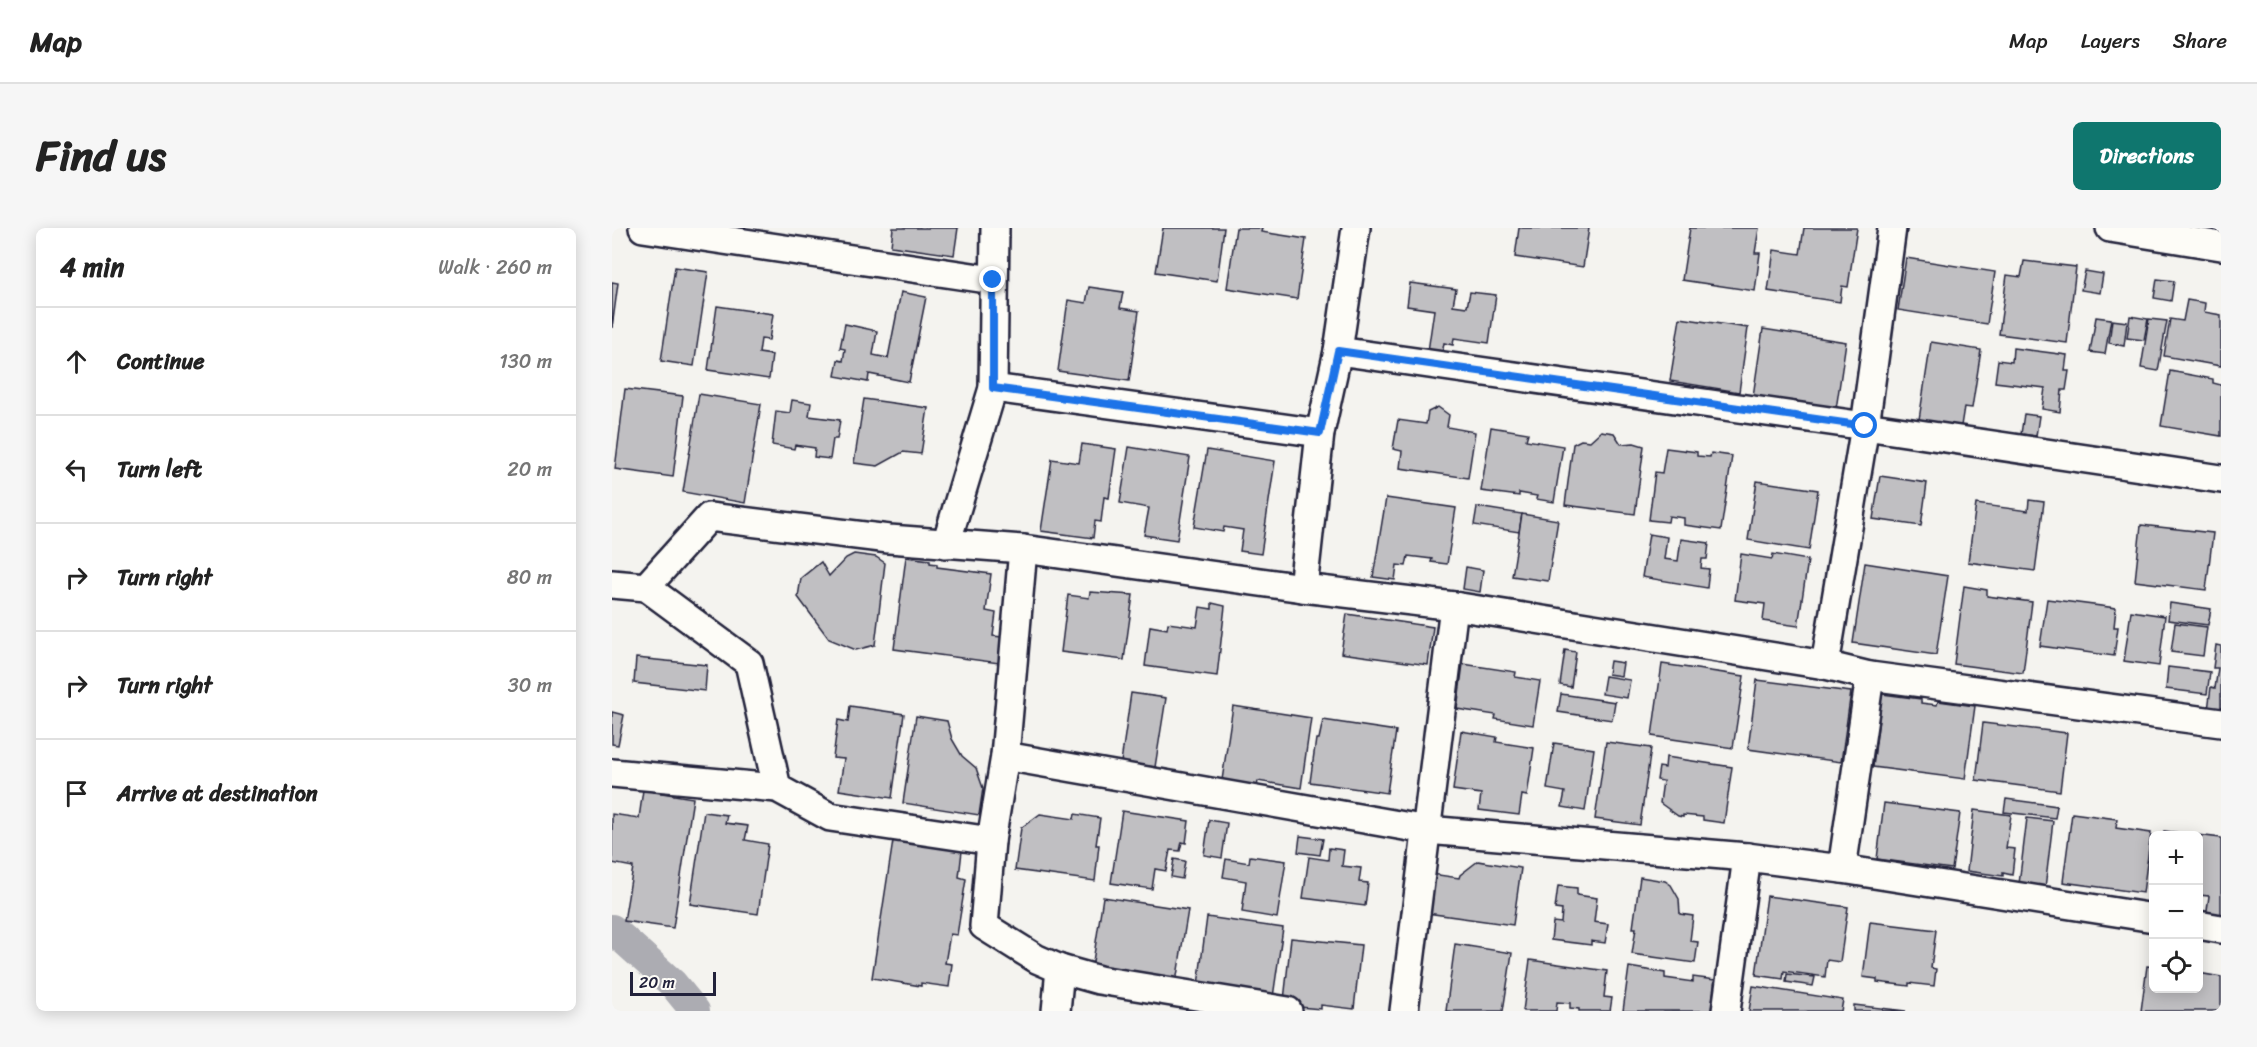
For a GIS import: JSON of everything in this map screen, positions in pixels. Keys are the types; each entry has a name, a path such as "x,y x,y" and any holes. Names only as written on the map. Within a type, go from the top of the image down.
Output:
{"street":[{"path":"643,228 993,280"},
{"path":"946,544 993,388 995,228"},
{"path":"1303,588 1320,433 1338,351 1356,228"},
{"path":"1825,665 1865,426 1892,228"},
{"path":"2110,228 2221,246"},
{"path":"1338,351 2221,479"},
{"path":"993,388 1320,433"},
{"path":"646,587 709,517 889,540 1023,549 1303,588 1454,606 1825,665 1870,676 2221,723"},
{"path":"1023,549 1005,756 991,841 984,926 1036,959 1060,969 1099,980 1288,1011"},
{"path":"612,584 646,587 749,663 777,788"},
{"path":"1404,1011 1454,606"},
{"path":"1842,869 1870,676"},
{"path":"1005,756 1427,830 1747,857 1842,869 2149,917"},
{"path":"612,773 777,788 830,817 991,841"},
{"path":"1726,1011 1747,857"},
{"path":"2203,926 2221,929"},
{"path":"1056,1011 1060,969"}],"building":[{"path":"893,228 958,228 954,255 891,246"},
{"path":"1163,228 1224,228 1217,281 1156,272"},
{"path":"1236,228 1262,228 1261,232 1306,239 1297,299 1227,288"},
{"path":"1519,228 1589,228 1583,267 1515,257"},
{"path":"1690,228 1759,228 1755,253 1760,253 1755,291 1682,280"},
{"path":"1804,228 1857,228 1848,287 1842,286 1840,302 1768,291 1774,250 1800,254"},
{"path":"1906,258 1995,272 1987,324 1898,310"},
{"path":"2024,261 2076,267 2067,343 1999,334 2007,275 2021,277"},
{"path":"675,267 708,272 694,366 661,361"},
{"path":"2085,271 2103,274 2100,293 2081,290"},
{"path":"2157,279 2174,281 2171,301 2154,298"},
{"path":"612,282 618,283 612,328"},
{"path":"1410,283 1456,289 1453,305 1467,307 1470,292 1496,295 1489,343 1454,338 1453,345 1444,343 1441,360 1427,358 1434,310 1407,306"},
{"path":"1089,287 1123,292 1120,308 1139,311 1129,381 1058,371 1068,300 1086,303"},
{"path":"901,292 926,297 909,382 869,374 868,382 835,376 838,360 843,361 845,349 840,348 845,324 877,331 873,355 888,358"},
{"path":"2187,300 2205,303 2204,312 2221,315 2221,366 2164,356 2170,319 2183,321"},
{"path":"717,306 773,314 769,340 761,339 759,353 772,355 769,379 708,370"},
{"path":"2130,316 2148,319 2144,340 2127,338"},
{"path":"2096,317 2111,319 2105,354 2090,352"},
{"path":"1680,318 1748,328 1739,392 1670,381"},
{"path":"2149,319 2167,321 2158,371 2141,368"},
{"path":"2112,320 2127,322 2124,346 2109,343"},
{"path":"1763,329 1846,342 1835,416 1752,403"},
{"path":"1931,342 1981,350 1972,408 1964,407 1960,432 1918,426"},
{"path":"2013,348 2067,355 2065,371 2069,371 2066,390 2062,390 2060,412 2042,409 2045,388 1995,382 1998,360 2012,362"},
{"path":"2170,371 2213,379 2213,383 2221,385 2221,436 2161,426"},
{"path":"625,389 683,396 673,477 615,469"},
{"path":"699,394 761,404 745,503 683,492"},
{"path":"864,399 928,408 921,454 903,452 878,466 854,463"},
{"path":"792,400 811,403 809,416 840,420 837,439 833,439 830,459 814,457 815,448 795,445 794,449 772,445 776,411 790,413"},
{"path":"1438,407 1449,415 1447,427 1475,432 1468,478 1400,468 1402,451 1393,449 1398,420 1426,424 1428,412"},
{"path":"2024,414 2039,416 2036,436 2021,434"},
{"path":"1491,427 1528,433 1526,440 1563,446 1554,502 1519,493 1519,496 1481,491"},
{"path":"1601,431 1614,433 1621,444 1634,443 1644,446 1635,514 1565,505 1573,444 1581,440 1590,441"},
{"path":"1082,444 1116,449 1109,498 1104,497 1101,522 1095,521 1093,538 1041,531 1052,459 1079,463"},
{"path":"1129,447 1190,457 1177,540 1144,535 1149,508 1120,503"},
{"path":"1666,448 1697,452 1697,456 1710,457 1711,453 1732,456 1721,530 1684,525 1684,518 1669,516 1668,522 1649,520 1655,472 1662,473"},
{"path":"1207,450 1275,461 1261,554 1240,551 1243,530 1224,527 1223,532 1194,527"},
{"path":"1880,476 1927,483 1921,526 1873,519"},
{"path":"1757,481 1818,490 1809,550 1748,540"},
{"path":"1386,498 1456,508 1447,564 1431,562 1432,559 1408,556 1406,566 1397,565 1395,580 1373,577"},
{"path":"2029,500 2044,502 2035,571 1968,562 1976,504 2028,511"},
{"path":"1477,507 1522,514 1519,532 1474,525"},
{"path":"1522,514 1558,520 1548,581 1512,576"},
{"path":"2141,525 2213,533 2206,590 2135,581"},
{"path":"1649,534 1667,537 1664,559 1678,561 1681,539 1709,543 1707,559 1702,559 1701,568 1709,569 1707,588 1642,577"},
{"path":"854,554 876,557 885,563 875,645 856,650 829,639 798,597 801,578 821,562 829,576 846,558"},
{"path":"1741,554 1772,559 1773,554 1808,560 1798,626 1763,621 1765,604 1735,600"},
{"path":"906,557 930,560 930,563 937,564 937,567 991,574 986,611 996,613 993,636 1002,637 999,663 894,649"},
{"path":"1865,563 1948,576 1936,655 1853,643"},
{"path":"1466,567 1483,570 1480,592 1463,589"},
{"path":"1964,586 1987,590 1987,596 2032,602 2023,673 1954,664"},
{"path":"1090,592 1133,595 1124,660 1061,652 1068,595 1089,598"},
{"path":"2047,599 2116,608 2114,627 2118,627 2114,656 2040,646"},
{"path":"1212,603 1225,606 1217,676 1145,666 1150,626 1167,629 1168,623 1197,627 1200,607 1212,609"},
{"path":"2170,603 2211,609 2208,625 2168,620"},
{"path":"2131,611 2165,616 2159,666 2124,661"},
{"path":"1347,614 1433,627 1428,665 1341,653"},
{"path":"2175,623 2207,627 2203,656 2171,652"},
{"path":"2216,645 2221,646 2221,712 2208,710 2211,687 2215,688 2218,668 2213,668"},
{"path":"1565,650 1576,652 1571,687 1560,685"},
{"path":"636,658 707,665 705,691 634,683"},
{"path":"1610,661 1623,663 1621,676 1608,674"},
{"path":"1463,664 1516,672 1515,677 1540,681 1533,725 1495,719 1496,715 1457,709"},
{"path":"1662,664 1744,676 1733,748 1652,736"},
{"path":"2168,667 2210,672 2207,694 2166,689"},
{"path":"1605,676 1630,680 1627,698 1602,694"},
{"path":"1757,680 1851,692 1841,762 1748,749"},
{"path":"1131,693 1166,698 1155,767 1121,762"},
{"path":"1561,694 1615,702 1612,720 1558,712"},
{"path":"1882,694 1921,699 1921,703 1937,705 1938,701 1975,706 1965,779 1873,767"},
{"path":"850,706 904,714 892,798 839,790 844,759 833,758 838,720 848,722"},
{"path":"1233,706 1311,718 1301,788 1258,781 1256,792 1221,787"},
{"path":"612,712 624,715 618,745 612,744"},
{"path":"916,716 947,721 952,739 962,756 976,768 983,788 979,815 903,803"},
{"path":"1323,720 1396,731 1387,793 1310,782 1316,739 1319,739"},
{"path":"1983,723 2067,733 2060,791 1976,780"},
{"path":"1461,731 1497,737 1496,742 1534,748 1527,796 1522,795 1519,815 1479,810 1481,794 1453,790"},
{"path":"1606,742 1651,748 1640,825 1595,819"},
{"path":"1554,743 1594,749 1585,811 1562,807 1565,792 1547,789"},
{"path":"1666,757 1732,767 1724,823 1703,820 1703,817 1678,816 1660,803 1663,781 1657,780 1659,767 1665,768"},
{"path":"643,790 693,798 673,928 624,921 633,867 612,863 612,814 639,818"},
{"path":"2006,799 2057,806 2055,818 2004,812"},
{"path":"1884,803 1960,813 1952,869 1877,859"},
{"path":"1974,810 2011,815 2006,848 2015,849 2012,875 1967,871"},
{"path":"1122,811 1189,821 1186,843 1182,842 1180,851 1170,850 1166,871 1155,869 1152,889 1111,883"},
{"path":"704,812 727,815 725,823 748,826 745,840 768,844 758,914 690,904"},
{"path":"2072,813 2117,819 2116,828 2149,833 2143,893 2063,882"},
{"path":"1040,814 1074,819 1075,814 1100,818 1096,845 1099,845 1095,881 1015,870 1021,828"},
{"path":"2027,818 2053,821 2045,888 2019,884"},
{"path":"1209,820 1227,823 1222,858 1204,855"},
{"path":"1300,836 1323,839 1320,855 1298,852"},
{"path":"2203,836 2221,838 2221,919 2206,917 2209,896 2203,895"},
{"path":"893,841 962,851 959,877 966,879 957,935 950,934 945,963 952,964 949,987 921,983 921,986 872,978"},
{"path":"1329,848 1344,850 1342,866 1361,868 1359,882 1368,883 1365,906 1303,898 1309,857 1328,860"},
{"path":"1250,856 1286,861 1277,918 1242,912 1246,881 1223,877 1226,859 1249,863"},
{"path":"1174,859 1185,861 1182,879 1171,877"},
{"path":"1478,861 1521,868 1513,925 1427,913 1432,874 1459,878"},
{"path":"1640,877 1665,881 1671,885 1679,899 1680,914 1693,916 1690,941 1698,942 1695,963 1632,954"},
{"path":"1558,886 1577,888 1577,895 1597,898 1594,922 1608,924 1605,943 1591,941 1591,945 1551,940 1553,922 1561,923 1562,910 1555,909"},
{"path":"1767,896 1848,907 1840,962 1827,960 1825,977 1784,971 1783,979 1756,975"},
{"path":"1103,897 1188,910 1176,982 1092,968"},
{"path":"1207,917 1283,928 1273,997 1198,985"},
{"path":"1870,922 1936,930 1931,968 1936,969 1934,986 1877,982 1877,979 1863,977"},
{"path":"1291,938 1361,945 1354,1009 1321,1005 1321,1009 1299,1007 1300,1002 1284,1000"},
{"path":"1455,944 1512,953 1503,1011 1446,1011"},
{"path":"1530,960 1607,971 1604,997 1612,998 1610,1011 1579,1011 1579,1009 1570,1008 1570,1003 1557,1002 1556,1011 1523,1011"},
{"path":"2147,966 2149,966 2149,993 2203,993 2203,974 2221,977 2221,1011 2141,1011"},
{"path":"1629,967 1665,973 1665,978 1693,982 1693,977 1715,980 1711,1011 1623,1011"},
{"path":"1787,974 1815,977 1813,986 1786,982"},
{"path":"1753,986 1843,1000 1841,1011 1749,1011"},
{"path":"1854,1005 1906,1011 1854,1011"}],"waterway":[{"path":"612,929 673,984 695,1011"}],"route":[{"path":"993,280 993,388 1320,433 1338,351 1865,426"}]}
